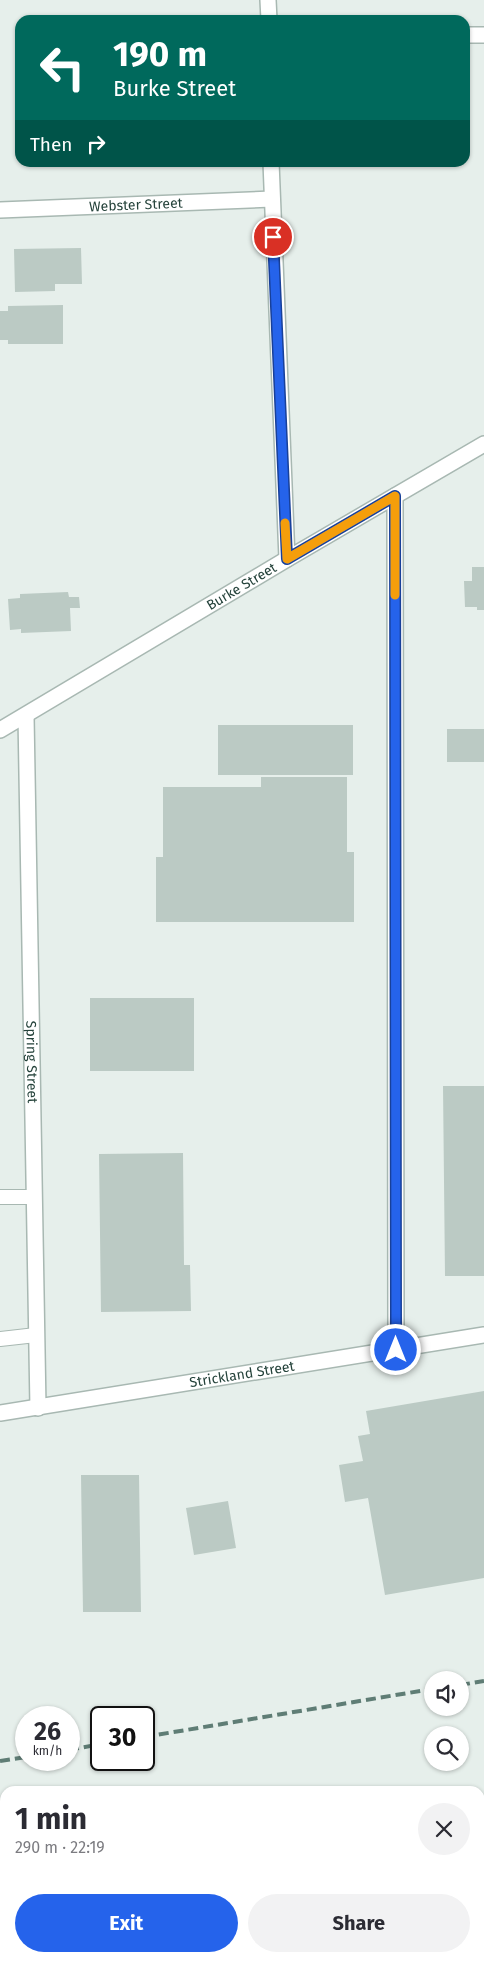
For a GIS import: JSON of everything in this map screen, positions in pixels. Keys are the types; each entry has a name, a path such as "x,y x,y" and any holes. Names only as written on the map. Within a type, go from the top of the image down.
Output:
{"street":[{"path":"268,0 269,15"},
{"path":"470,35 484,35"},
{"path":"271,167 287,559"},
{"name":"Webster Street","path":"0,210 272,199"},
{"name":"Burke Street","path":"0,730 484,444"},
{"path":"395,496 396,1350"},
{"name":"Spring Street","path":"26,716 38,1408"},
{"name":"Strickland Street","path":"0,1414 484,1335"}],"lane":[{"path":"0,1197 34,1197"},
{"path":"0,1339 36,1335"}],"building":[{"path":"81,248 82,284 55,284 55,291 15,292 14,249"},
{"path":"63,305 63,344 8,344 8,340 0,340 0,311 8,311 8,306"},
{"path":"472,567 484,567 484,610 477,610 477,607 465,607 464,581 472,581"},
{"path":"68,592 69,597 79,597 80,608 70,608 71,631 21,633 21,629 10,630 8,599 20,598 20,594"},
{"path":"218,725 353,725 353,775 218,775"},
{"path":"447,729 484,729 484,762 447,762"},
{"path":"261,777 347,777 347,852 354,852 354,922 156,922 156,857 163,857 163,787 261,787"},
{"path":"90,998 194,998 194,1071 90,1071"},
{"path":"443,1086 484,1086 484,1276 445,1276"},
{"path":"183,1153 184,1265 190,1265 191,1311 101,1312 99,1154"},
{"path":"484,1391 484,1578 385,1595 368,1498 345,1502 339,1465 363,1461 358,1436 370,1434 366,1411"},
{"path":"81,1475 139,1475 141,1612 83,1612"},
{"path":"228,1501 236,1548 194,1555 186,1508"}],"railway":[{"path":"469,1684 484,1681"},
{"path":"155,1735 424,1690"},
{"path":"80,1748 90,1746"},
{"path":"0,1761 15,1759"}],"slow traffic":[{"path":"285,523 287,559 395,496 395,595"}],"route":[{"path":"273,237 287,559 395,496 396,1350"}]}
